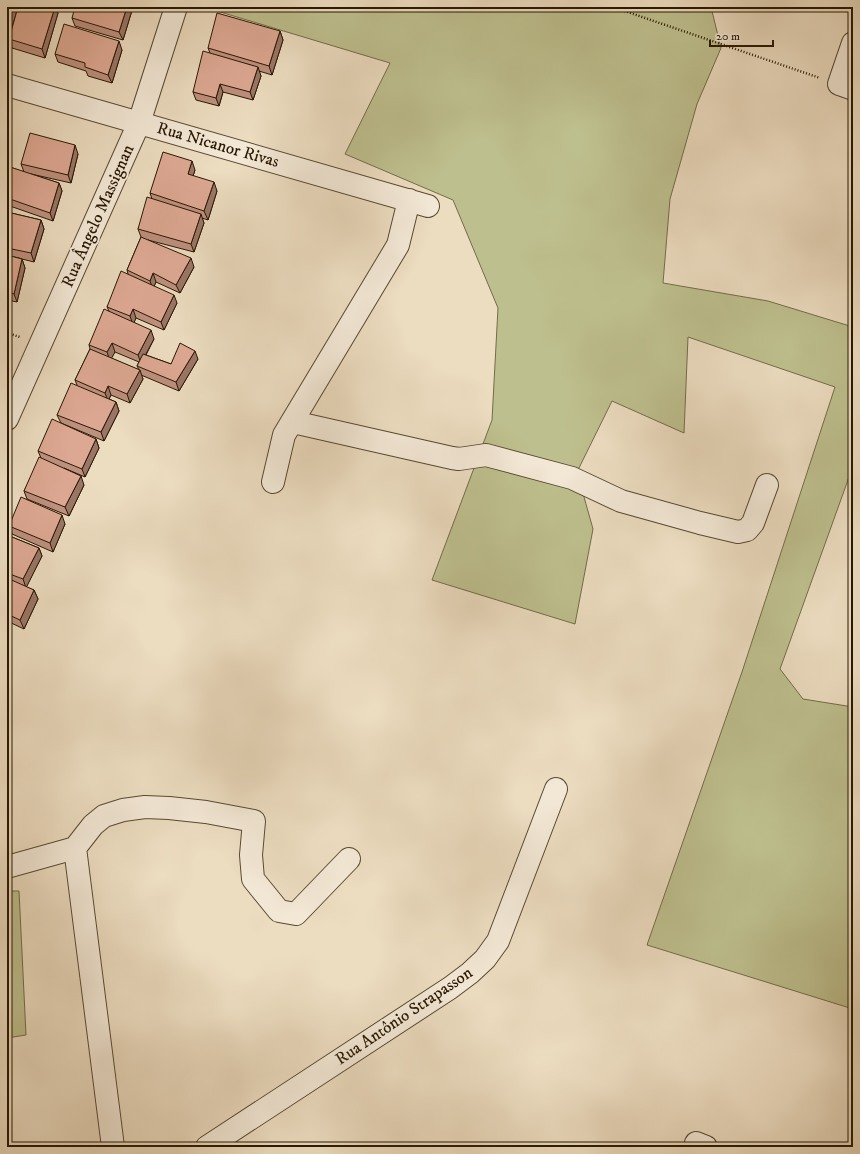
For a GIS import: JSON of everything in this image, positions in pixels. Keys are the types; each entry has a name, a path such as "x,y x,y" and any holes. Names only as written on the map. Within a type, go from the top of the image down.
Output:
{"street":[{"name":"Rua Ângelo Massignan","path":"7,419 140,123 176,7"},
{"path":"846,87 853,43"},
{"name":"Rua Nicanor Rivas","path":"7,85 419,203 398,245 293,422"},
{"path":"273,482 284,435 293,422 452,458 459,459 486,455 572,478 620,501 738,532 747,530 753,523 767,486"},
{"name":"Rua Antônio Strapasson","path":"207,1147 450,988 470,973 485,959 498,941 501,934 556,789"},
{"path":"7,867 75,848 92,825 104,816 123,810 145,807 206,812 254,821 251,855 253,879 279,911 296,914 349,859"},
{"path":"75,848 113,1147"}],"path":[{"path":"613,7 846,87"}],"green space":[{"path":"207,7 711,7 721,48 697,104 670,199 663,283 768,301 853,327 853,466 780,669 803,699 853,707 853,1009 647,945 742,672 835,387 688,337 684,433 612,401 577,472 593,529 575,624 432,580 492,420 498,308 453,200 345,154 390,63"},
{"path":"7,891 19,891 26,1035 7,1038"}],"building":[{"path":"7,7 12,7 7,24"},
{"path":"18,7 55,7 42,49 9,39"},
{"path":"75,7 127,7 119,32 72,18"},
{"path":"217,13 280,31 269,66 208,48"},
{"path":"64,24 119,41 108,75 85,67 85,63 55,54"},
{"path":"203,51 258,67 250,92 220,84 216,98 193,92"},
{"path":"30,133 75,145 68,175 21,164"},
{"path":"163,152 192,161 188,174 214,182 204,211 150,193"},
{"path":"7,166 59,183 50,213 7,198"},
{"path":"147,197 201,214 191,244 138,229"},
{"path":"7,212 41,220 31,253 7,248"},
{"path":"141,237 191,258 176,285 153,273 150,281 127,270"},
{"path":"7,255 22,259 14,294 7,292"},
{"path":"121,271 174,295 161,322 133,309 130,316 107,307"},
{"path":"104,309 151,330 138,355 112,343 107,352 89,345"},
{"path":"180,343 195,351 176,382 137,366 143,354 171,364"},
{"path":"90,349 140,370 127,394 108,386 105,393 75,380"},
{"path":"71,383 116,402 101,432 57,415"},
{"path":"52,419 96,439 82,469 38,451"},
{"path":"39,457 81,476 65,507 24,491"},
{"path":"21,497 62,515 50,543 9,526"},
{"path":"7,535 39,548 23,579 7,573"},
{"path":"7,578 34,590 20,620 7,614"}]}
